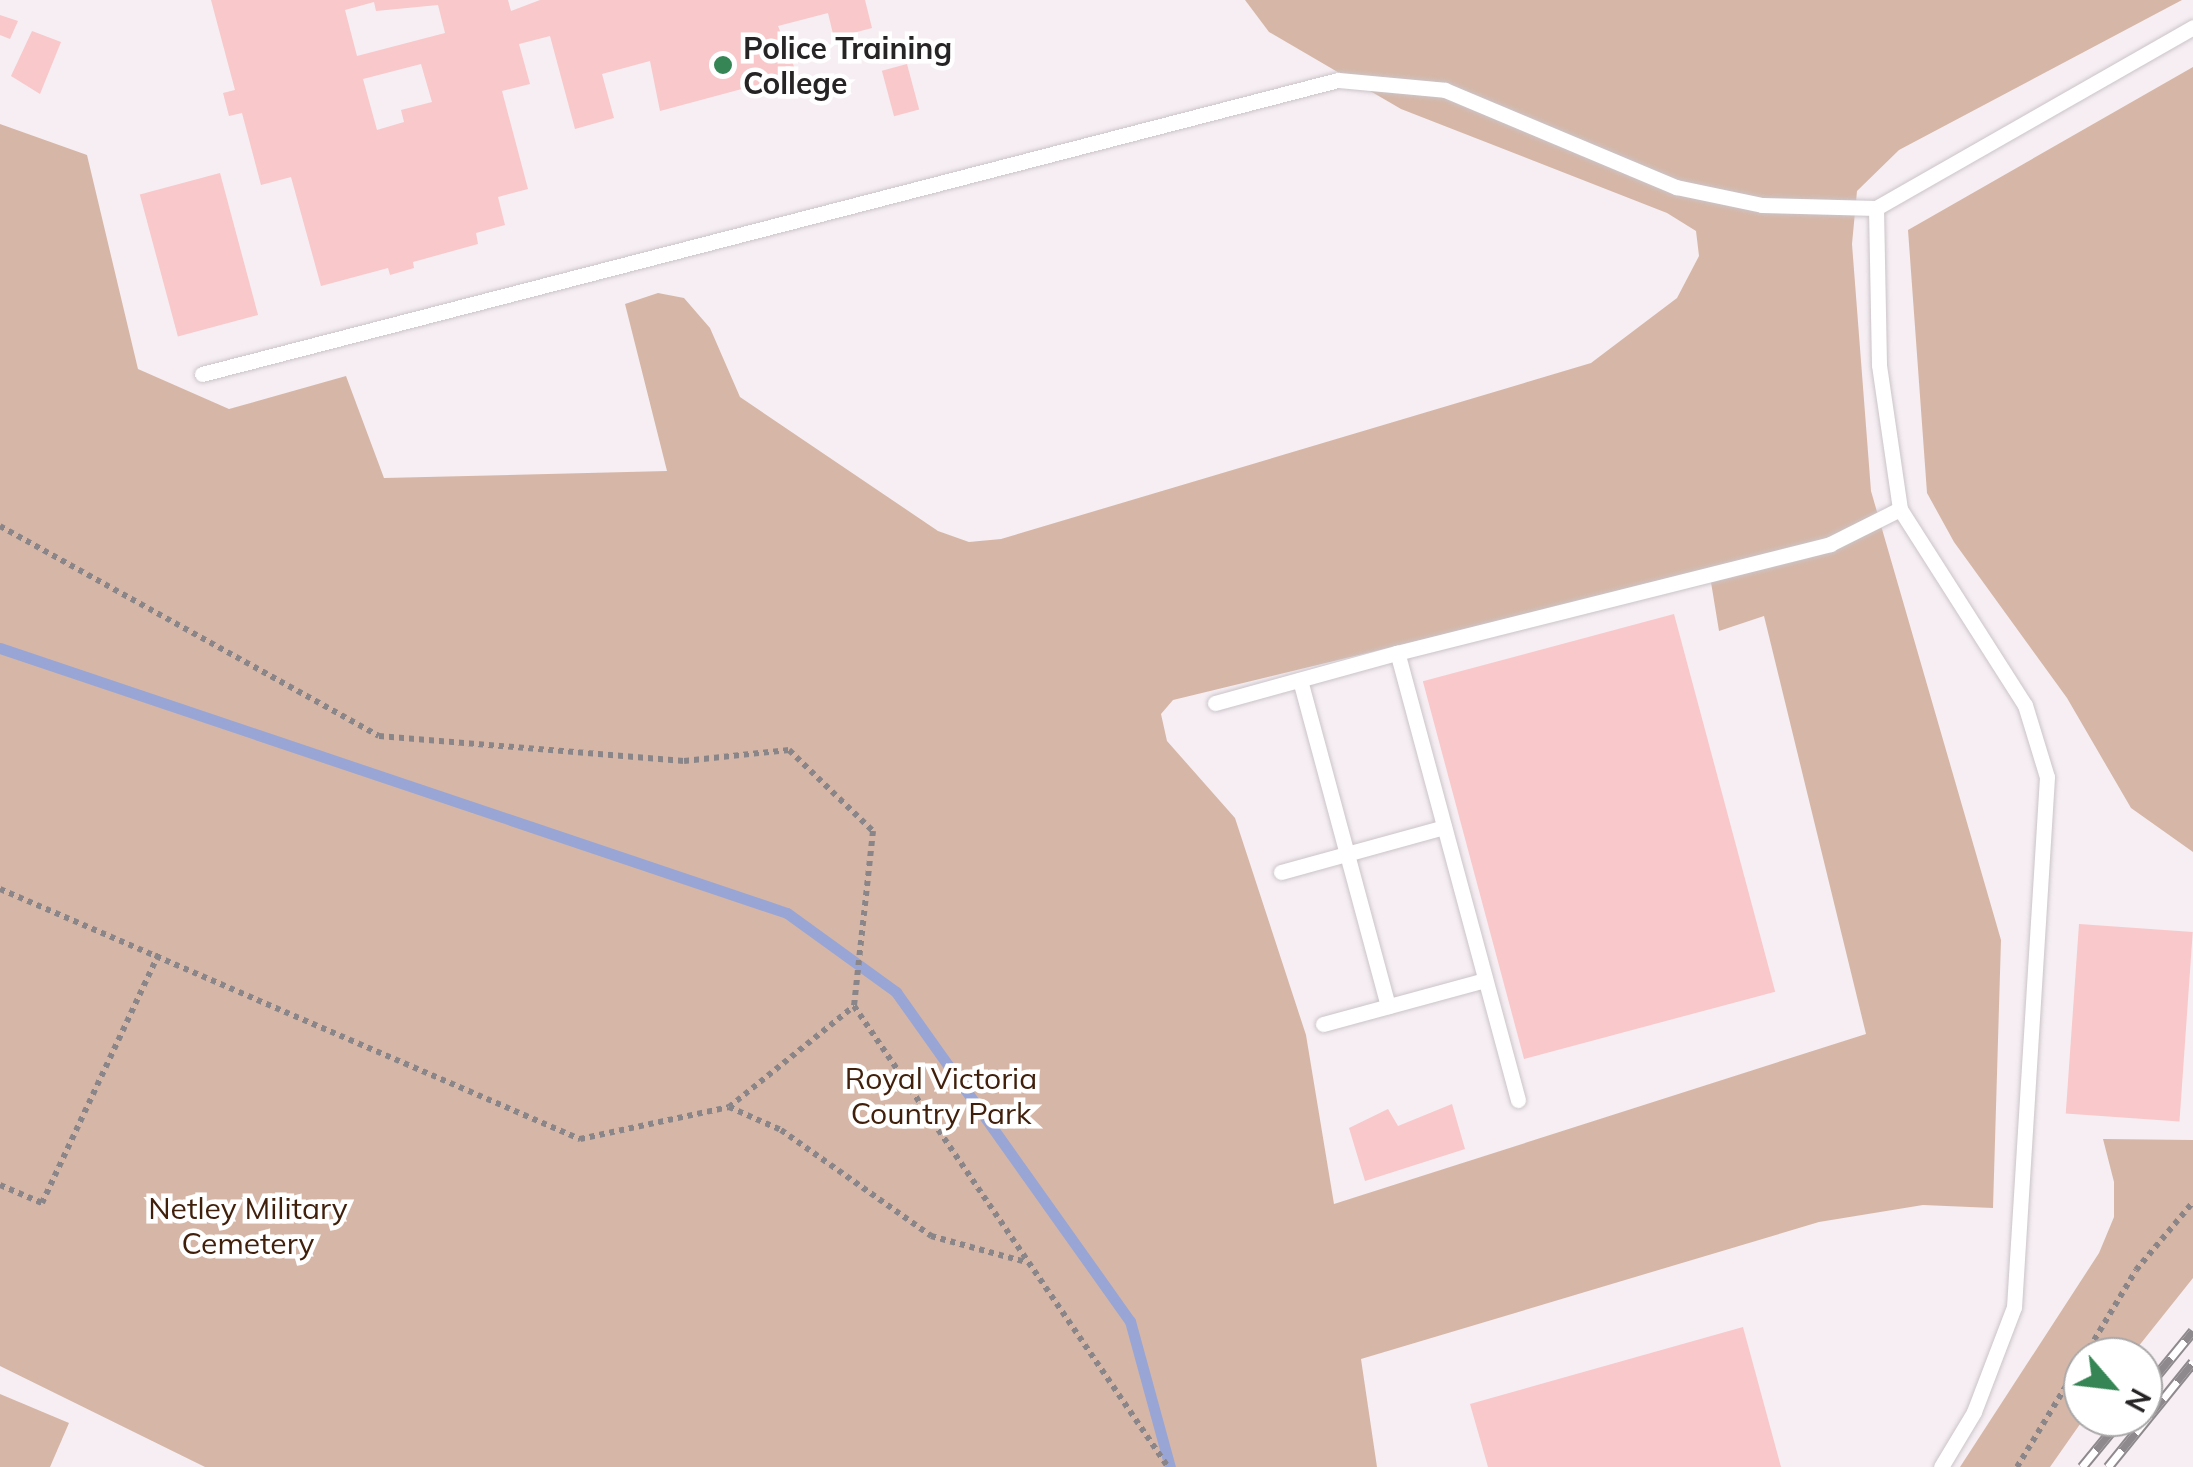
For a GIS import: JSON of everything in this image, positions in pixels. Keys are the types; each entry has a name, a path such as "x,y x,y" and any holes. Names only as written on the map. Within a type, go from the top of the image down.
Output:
{"lane":[{"path":"202,374 1338,80 1445,90 1676,188 1762,205 1876,208 2193,27"},
{"path":"1876,208 1879,365 1900,509 2025,706 2047,778 2014,1307 1974,1412 1942,1467"},
{"path":"1216,703 1397,653 1830,544 1900,509"},
{"path":"1397,653 1518,1100"},
{"path":"1300,680 1388,1006"},
{"path":"1280,872 1444,827"},
{"path":"1323,1024 1486,980"}],"path":[{"path":"0,526 379,736 684,760 788,750 873,831 854,1006 1168,1467"},
{"path":"0,889 159,953 580,1139 728,1107 854,1006"},
{"path":"0,1185 42,1203 159,953"},
{"path":"728,1107 780,1130 930,1236 1027,1262"},
{"path":"2096,1337 2136,1270 2193,1202"},
{"path":"2018,1467 2063,1392"}],"green space":[{"path":"1245,0 2182,0 1899,150 1857,191 1852,244 1871,491 2001,940 1993,1208 1923,1205 1819,1222 1361,1359 1377,1467 205,1467 0,1366 0,124 87,155 138,369 229,409 346,376 384,478 667,471 625,304 658,293 684,298 710,328 740,397 938,531 969,542 1001,539 1591,363 1677,298 1699,256 1696,231 1667,213 1401,109 1269,32","holes":["1709,570 1719,631 1764,616 1866,1034 1334,1204 1306,1035 1235,818 1167,741 1161,714 1173,700"]},
{"path":"2193,67 2193,852 2131,808 2067,698 1954,542 1927,493 1908,230"},
{"path":"2103,1139 2193,1140 2193,1278 2146,1337 2063,1337 2063,1437 2071,1437 2050,1467 1960,1467 2099,1253 2114,1217 2114,1182"},
{"path":"0,1394 69,1423 50,1467 0,1467"}],"building":[{"path":"211,0 508,0 511,11 540,0 865,0 872,28 834,38 828,13 778,26 797,74 660,111 650,61 602,74 614,118 575,129 550,36 519,44 530,84 502,91 528,189 498,197 505,225 476,233 478,244 413,262 414,268 390,275 388,268 321,286 291,177 261,185 242,113 229,116 223,93 235,90","holes":["374,2 376,11 438,5 445,33 357,56 345,10","421,64 432,102 401,110 404,122 377,130 363,79"]},
{"path":"0,15 18,21 10,39 0,35"},
{"path":"32,31 61,42 40,94 11,76"},
{"path":"907,64 919,109 894,116 882,71"},
{"path":"220,173 258,315 178,336 140,194"},
{"path":"1674,614 1775,992 1524,1059 1423,681"},
{"path":"2079,924 2193,932 2179,1121 2066,1114"},
{"path":"1452,1104 1465,1149 1365,1181 1349,1128 1388,1109 1398,1126"},
{"path":"1743,1327 1781,1467 1488,1467 1470,1404"}],"waterway":[{"path":"0,648 787,913 896,992 1130,1321 1170,1467"}],"railway":[{"path":"2163,1368 2193,1331"},
{"path":"2108,1467 2193,1362"},
{"path":"2082,1467 2107,1437"}],"place":[{"name":"Police Training College","path":"723,65"}],"park label":[{"name":"Royal Victoria Country Park","path":"941,1095"},
{"name":"Netley Military Cemetery","path":"248,1225"}]}
